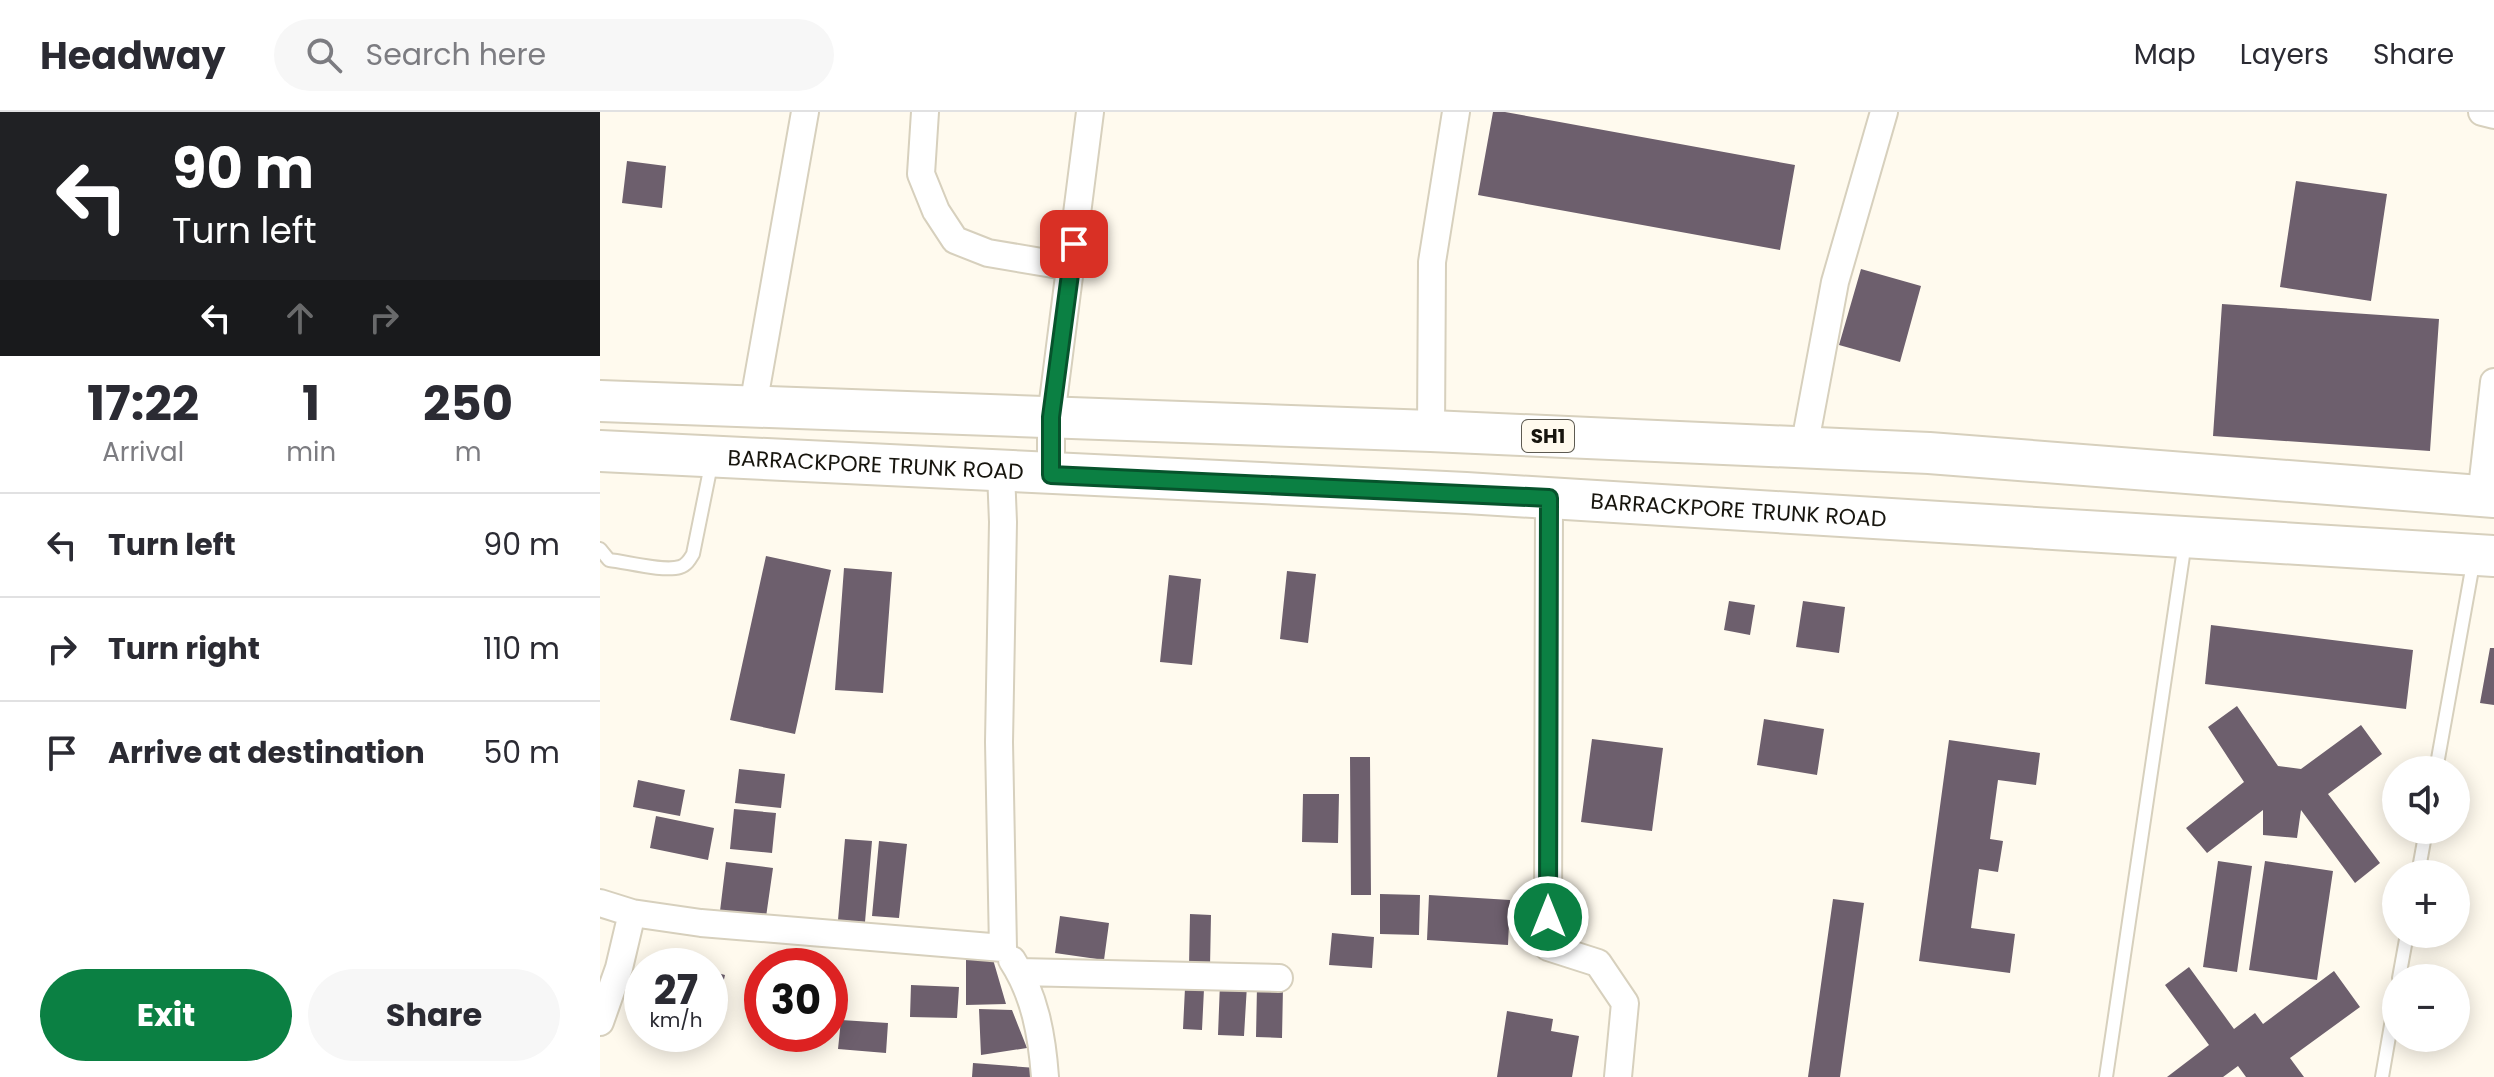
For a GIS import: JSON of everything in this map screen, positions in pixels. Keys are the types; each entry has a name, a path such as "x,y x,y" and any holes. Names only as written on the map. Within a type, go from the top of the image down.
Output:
{"main road":[{"name":"SH1","path":"600,401 1431,431 1962,456 2487,497"},
{"name":"BARRACKPORE TRUNK ROAD","path":"600,451 1549,498 2484,555"},
{"path":"1955,522 1962,456"}],"street":[{"path":"753,406 805,112"},
{"path":"925,112 921,174 936,211 955,240 988,253 1071,267"},
{"path":"1051,475 1051,417 1090,112"},
{"path":"1431,431 1432,262 1456,112"},
{"path":"1804,448 1835,282 1884,112"},
{"path":"2482,112 2494,115"},
{"path":"2487,497 2494,382"},
{"path":"1001,472 999,742 1003,948 1019,972 1038,1020 1045,1077"},
{"path":"1549,498 1548,947 1598,963 1625,1003 1618,1077"},
{"path":"600,903 632,913 701,923 1003,948"},
{"path":"600,1022 619,968 632,913"},
{"path":"1019,972 1279,978"}],"lane":[{"path":"600,549 609,560 666,567 680,567 689,562 712,457"},
{"path":"2106,1077 2186,535"},
{"path":"2439,756 2484,555"},
{"path":"2382,1077 2386,1052"}],"building":[{"path":"1493,112 1795,165 1780,250 1478,195"},
{"path":"627,161 666,166 662,208 622,203"},
{"path":"2296,181 2387,194 2371,301 2280,287"},
{"path":"1861,269 1921,286 1900,362 1839,345"},
{"path":"2222,304 2439,319 2430,451 2213,436"},
{"path":"766,556 831,570 795,734 730,720"},
{"path":"844,568 892,572 883,693 835,690"},
{"path":"1287,571 1316,574 1308,643 1280,639"},
{"path":"1169,575 1201,579 1192,665 1160,662"},
{"path":"1729,601 1755,605 1750,635 1724,630"},
{"path":"1803,601 1845,607 1839,653 1796,647"},
{"path":"2211,625 2413,650 2406,709 2205,684"},
{"path":"2490,648 2494,648 2494,705 2480,703"},
{"path":"2237,706 2278,766 2301,769 2361,725 2382,754 2328,794 2380,863 2355,883 2301,810 2297,838 2263,835 2263,810 2207,853 2186,828 2244,782 2208,727"},
{"path":"1764,719 1824,729 1817,775 1757,765"},
{"path":"1592,739 1663,748 1652,831 1581,822"},
{"path":"1949,740 2040,753 2036,785 1998,780 1990,839 2003,841 1998,872 1979,869 1971,928 2015,934 2010,973 1919,961"},
{"path":"1350,757 1370,757 1371,895 1351,895"},
{"path":"739,769 785,774 781,808 735,803"},
{"path":"638,780 685,790 680,816 633,807"},
{"path":"1303,794 1339,794 1338,843 1302,842"},
{"path":"734,809 776,813 772,853 730,849"},
{"path":"656,816 714,828 708,860 650,848"},
{"path":"845,839 872,841 865,922 838,920"},
{"path":"879,841 907,844 899,918 872,916"},
{"path":"2218,861 2252,866 2237,972 2203,967"},
{"path":"2265,861 2333,871 2317,980 2249,970"},
{"path":"726,862 773,868 766,917 720,911"},
{"path":"1380,894 1420,895 1419,935 1380,934"},
{"path":"1429,895 1510,900 1508,945 1427,940"},
{"path":"1833,899 1864,903 1840,1077 1808,1077"},
{"path":"1190,914 1211,915 1210,967 1189,967"},
{"path":"1060,916 1109,923 1104,960 1055,953"},
{"path":"1332,933 1374,937 1372,968 1329,965"},
{"path":"966,954 992,956 1006,1004 966,1005"},
{"path":"2189,967 2234,1029 2255,1013 2263,1024 2334,971 2360,1007 2290,1058 2304,1077 2246,1077 2238,1066 2223,1077 2167,1077 2209,1045 2165,985"},
{"path":"1220,983 1247,985 1244,1036 1218,1035"},
{"path":"911,985 959,987 957,1018 910,1017"},
{"path":"1257,986 1283,987 1282,1038 1256,1037"},
{"path":"1185,988 1204,989 1202,1030 1183,1029"},
{"path":"979,1009 1012,1010 1027,1048 981,1055"},
{"path":"1507,1011 1553,1019 1551,1031 1579,1036 1572,1077 1497,1077"},
{"path":"848,1020 888,1023 886,1053 848,1050"},
{"path":"973,1063 1036,1068 1036,1077 972,1077"}],"route":[{"path":"1074,244 1051,417 1051,475 1549,498 1548,917"}]}
